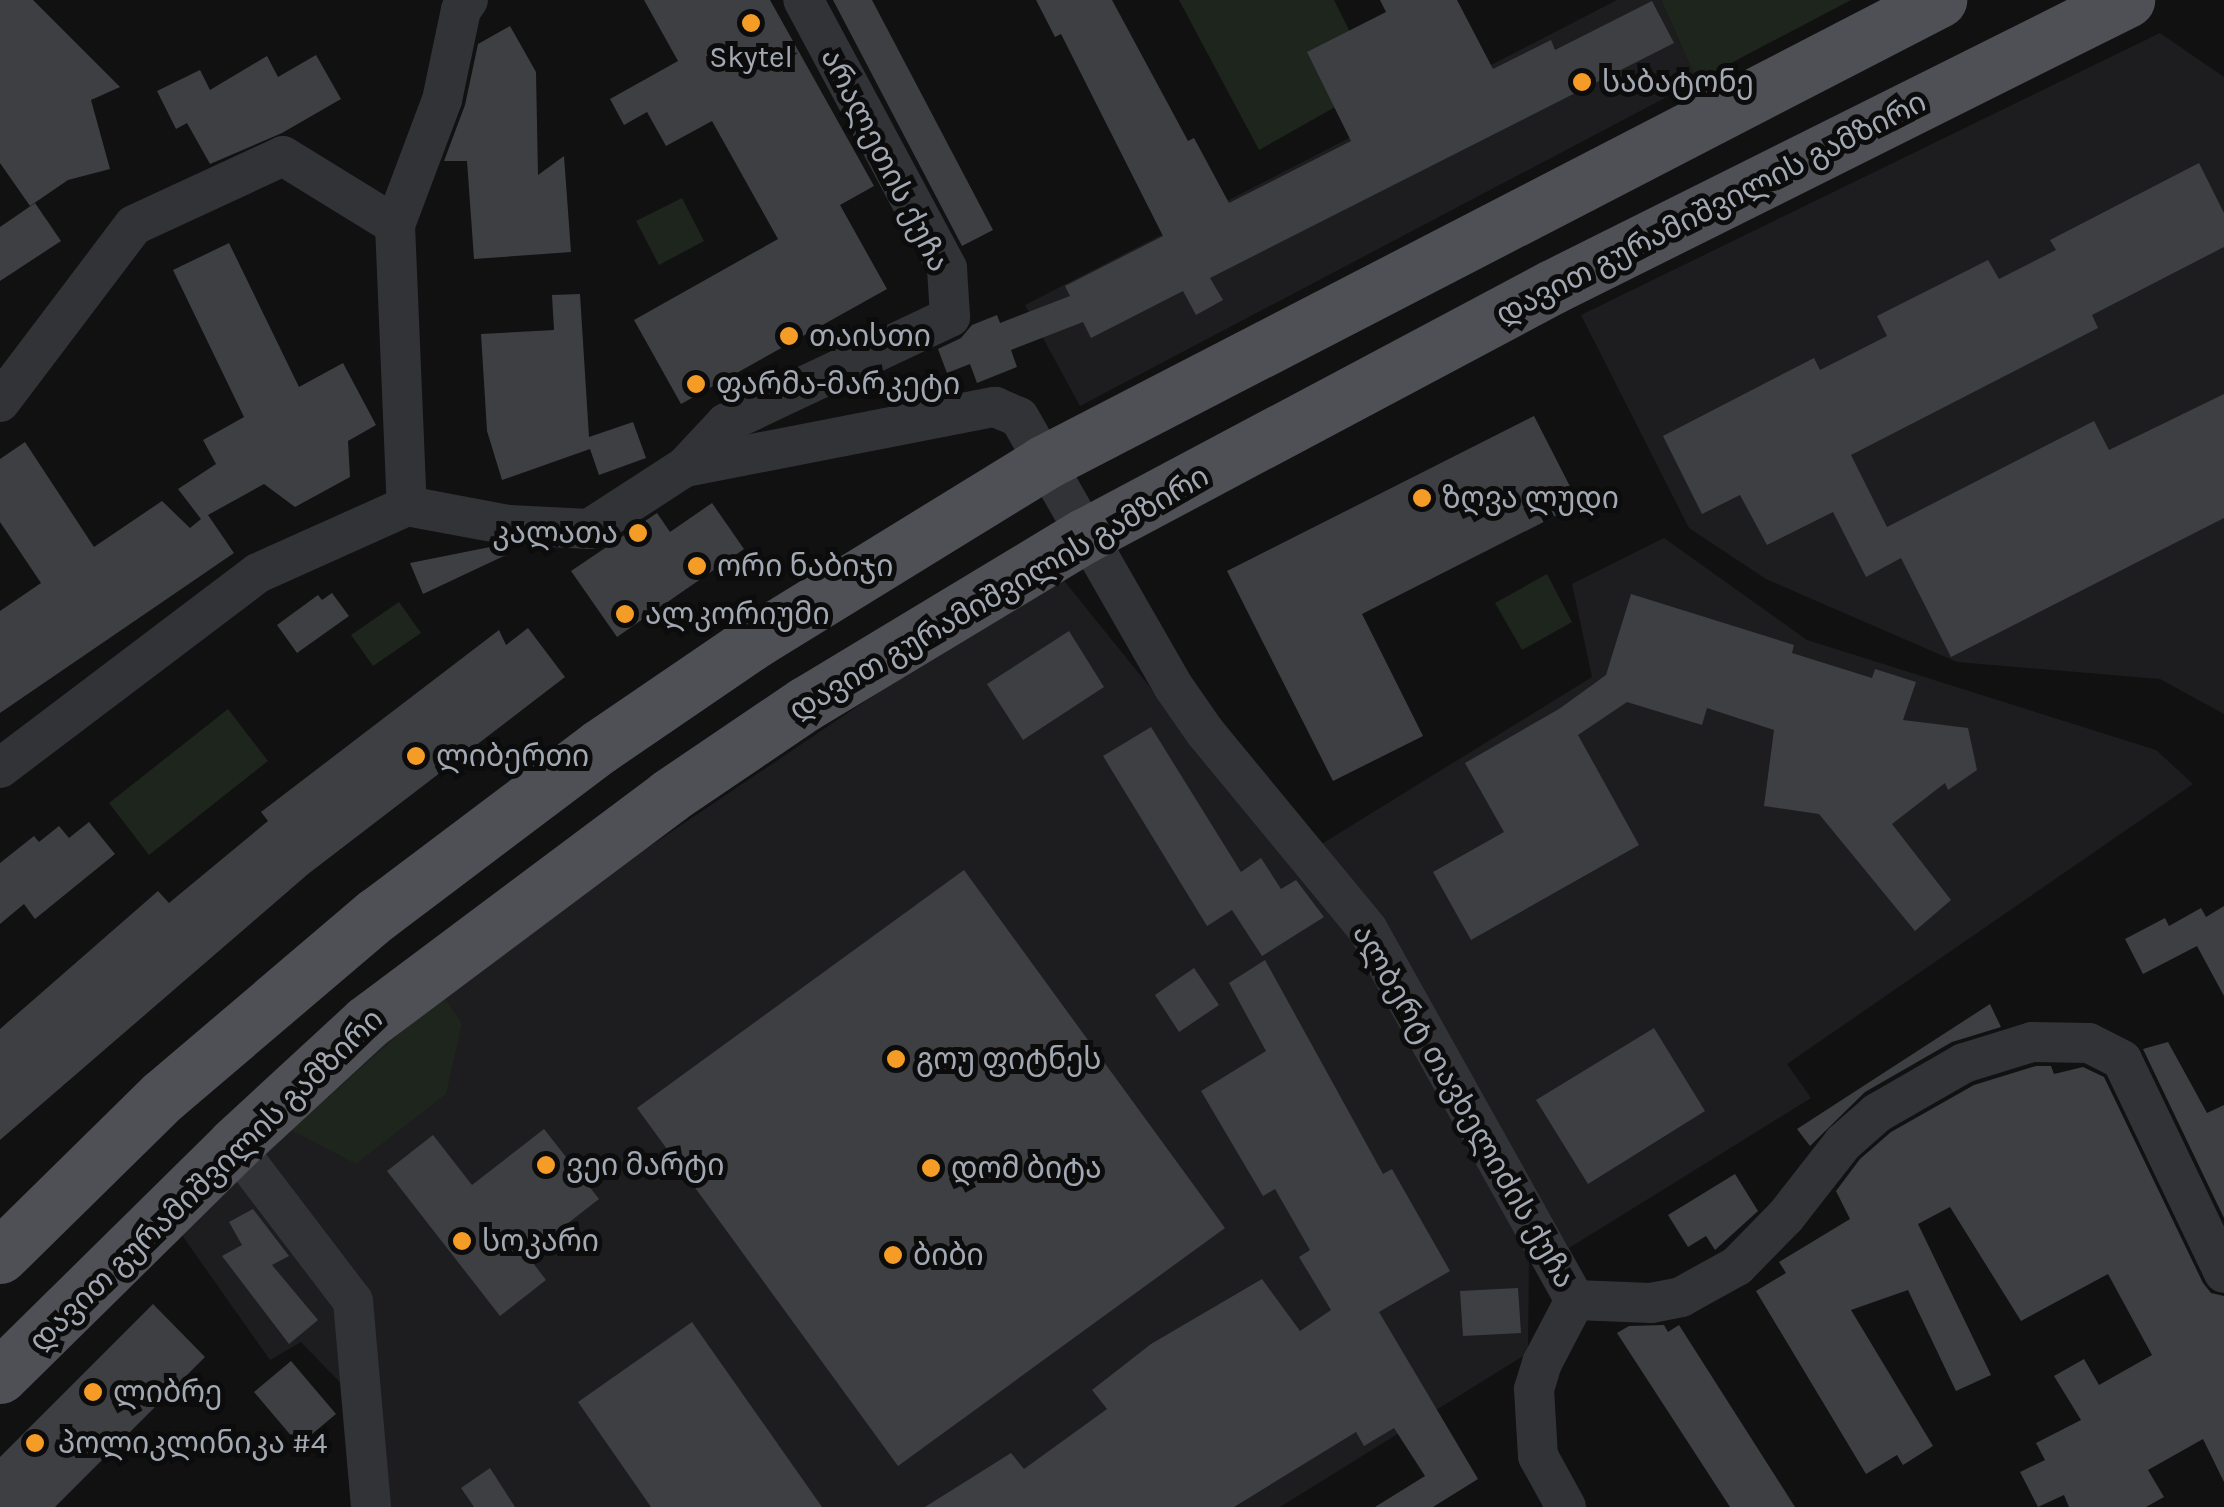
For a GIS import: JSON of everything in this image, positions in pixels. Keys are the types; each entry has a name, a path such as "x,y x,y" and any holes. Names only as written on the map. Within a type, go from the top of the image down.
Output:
{"main road":[{"path":"0,1256 163,1096 376,915 600,747 759,638 1043,463 1939,0"},
{"name":"დავით გურამიშვილის გამზირი","path":"0,1376 234,1145 366,1023 668,796 805,704 1084,536 1552,287 2127,0"}],"street":[{"path":"407,506 395,224 442,100 461,10 468,0"},
{"name":"არალეთის ქუჩა","path":"685,467 726,423 950,317 947,268 803,0"},
{"path":"0,402 134,225 283,156 395,224"},
{"name":"ალბერტ თავხელიძის ქუჩა","path":"685,467 995,407 1018,416 1084,536 1205,732 1368,930 1575,1300 1542,1362 1534,1389 1538,1456 1566,1507"},
{"path":"0,768 258,573 407,506 509,525 589,529 685,467"},
{"path":"1575,1300 1650,1303 1681,1297 1737,1266 1786,1216 1842,1143 1877,1113 1964,1063 2032,1042 2089,1043 2122,1060 2224,1273"},
{"path":"234,1145 353,1301 371,1507"}],"shaded area":[{"path":"1179,0 1334,0 1376,84 1259,150"},
{"path":"1617,0 1661,0 1697,81 1080,406 1025,305"},
{"path":"1661,0 1851,0 1697,81"},
{"path":"2160,33 2224,77 2224,714 2160,679 1957,662 1766,579 1689,528 1581,315"},
{"path":"682,198 704,241 659,265 636,221"},
{"path":"1664,538 1807,640 2156,750 2193,784 1787,1064 1811,1098 1569,1248 1376,911 1320,845 1592,677 1572,584"},
{"path":"1057,572 1351,936 1529,1258 1528,1353 1280,1507 381,1507 351,1394 301,1342 270,1360 172,1221 481,960"},
{"path":"1547,574 1572,622 1522,650 1495,603"},
{"path":"399,602 421,633 373,666 351,635"},
{"path":"228,709 268,761 149,855 109,803"},
{"path":"443,995 462,1024 446,1094 356,1164 291,1130"}],"building":[{"path":"0,0 33,0 120,87 91,100 110,169 68,180 30,206 0,163"},
{"path":"644,0 770,0 874,186 840,205 887,289 681,404 634,320 778,239 712,121 666,146 647,112 624,125 610,99 678,61"},
{"path":"833,0 872,0 993,230 962,246"},
{"path":"1036,0 1112,0 1188,141 1194,138 1229,203 1351,141 1307,52 1386,12 1380,0 1457,0 1493,69 1551,40 1555,50 1652,1 1674,43 1210,278 1223,300 1196,315 1183,291 1091,338 1083,322 1011,350 1017,367 977,383 970,364 947,373 938,349 961,338 972,325 997,315 1000,323 1070,296 1065,286 1163,236 1061,34 1055,37"},
{"path":"510,26 536,72 538,175 564,156 571,252 474,259 467,161 444,161 465,105 478,44"},
{"path":"316,55 341,99 282,133 210,164 187,123 176,129 157,91 200,70 210,90 267,56 278,77"},
{"path":"2199,163 2224,213 2224,247 2092,315 2098,328 1851,455 1887,527 2094,421 2109,450 2224,394 2224,518 1951,657 1901,558 1866,577 1833,512 1767,545 1740,495 1702,514 1663,436 1814,358 1820,370 1887,336 1877,316 1988,260 1999,279 2056,250 2050,240"},
{"path":"35,203 61,241 0,281 0,227"},
{"path":"229,243 299,387 343,363 376,425 348,441 350,477 295,507 264,484 208,515 234,553 0,713 0,611 41,583 0,522 0,459 25,442 94,547 162,501 190,528 201,519 178,489 216,464 203,440 244,417 173,270"},
{"path":"580,294 589,437 633,422 646,458 599,475 590,449 502,480 487,431 481,334 554,330 552,295"},
{"path":"1534,416 1579,504 1362,614 1423,736 1333,781 1227,571"},
{"path":"712,503 744,549 617,637 571,571 657,513 670,532"},
{"path":"495,546 503,548 506,555 423,594 410,563"},
{"path":"332,593 349,616 297,653 277,625 318,595 322,600"},
{"path":"1631,594 1794,645 1792,653 1872,678 1875,669 1916,682 1903,720 1968,728 1977,770 1948,790 1945,783 1892,824 1951,900 1915,931 1819,814 1764,806 1774,730 1707,708 1702,725 1627,702 1578,735 1639,845 1471,940 1433,872 1504,832 1465,763 1559,709 1606,675"},
{"path":"528,628 565,677 308,874 0,1140 0,1029 158,891 169,903 268,821 261,812 499,630 506,645"},
{"path":"1069,631 1104,687 1023,740 987,684"},
{"path":"1151,727 1241,872 1261,858 1281,889 1296,880 1324,917 1262,956 1232,910 1207,926 1103,756"},
{"path":"89,822 115,854 35,919 24,904 0,924 0,863 34,836 39,842 59,826 69,838"},
{"name":"დომ ბიტა","path":"964,870 1225,1228 898,1466 637,1108"},
{"path":"2224,906 2224,996 2197,946 2143,974 2125,939 2165,918 2169,926 2201,908 2206,917"},
{"path":"1265,960 1383,1174 1392,1169 1450,1271 1379,1312 1478,1479 1433,1507 1375,1507 1425,1476 1394,1428 1364,1446 1356,1432 1234,1507 925,1507 1011,1453 1024,1469 1107,1409 1092,1390 1151,1344 1262,1279 1300,1331 1331,1310 1299,1257 1310,1250 1275,1189 1263,1196 1201,1091 1266,1051 1229,983"},
{"path":"1194,968 1219,1005 1179,1032 1155,995"},
{"path":"1990,1004 2001,1027 1952,1042 1865,1092 1810,1146 1797,1129"},
{"path":"1654,1028 1705,1111 1588,1184 1536,1100"},
{"path":"2168,1042 2207,1113 2224,1105 2224,1218 2143,1049"},
{"path":"2036,1066 2051,1066 2054,1074 2083,1067 2104,1077 2203,1283 2211,1293 2224,1296 2224,1482 2203,1439 2148,1470 2164,1497 2146,1507 2069,1507 2064,1495 2038,1507 2020,1472 2045,1460 2036,1443 2081,1420 2054,1376 2084,1359 2099,1385 2152,1355 2108,1274 2021,1321 1950,1207 1918,1224 1991,1375 1956,1391 1908,1290 1851,1310 1933,1446 1903,1465 1897,1455 1866,1474 1756,1291 1786,1273 1779,1262 1850,1219 1836,1191 1860,1159 1891,1132 1974,1085"},
{"path":"544,1129 599,1199 527,1255 546,1280 500,1316 387,1171 433,1135 472,1185"},
{"path":"1735,1174 1758,1211 1715,1250 1706,1236 1688,1247 1668,1215"},
{"path":"253,1209 289,1256 272,1265 318,1320 289,1344 222,1256 242,1245 229,1222"},
{"path":"1518,1288 1521,1333 1463,1336 1460,1291"},
{"path":"153,1304 205,1357 55,1507 0,1507 0,1457"},
{"path":"692,1322 822,1507 651,1507 578,1402"},
{"path":"1664,1325 1668,1332 1679,1325 1795,1507 1730,1507 1617,1333 1629,1326"},
{"path":"291,1361 336,1414 299,1445 254,1392"},
{"path":"490,1468 515,1507 474,1507 461,1488"}],"place":[{"name":"Skytel","path":"751,23"},
{"name":"საბატონე","path":"1582,82"},
{"name":"თაისთი","path":"789,336"},
{"name":"ფარმა-მარკეტი","path":"696,384"},
{"name":"ზღვა ლუდი","path":"1422,498"},
{"name":"კალათა","path":"638,533"},
{"name":"ორი ნაბიჯი","path":"697,566"},
{"name":"ალკორიუმი","path":"625,614"},
{"name":"ლიბერთი","path":"416,756"},
{"name":"გოუ ფიტნეს","path":"896,1059"},
{"name":"ვეი მარტი","path":"546,1165"},
{"name":"დომ ბიტა","path":"931,1168"},
{"name":"სოკარი","path":"462,1241"},
{"name":"ბიბი","path":"893,1255"},
{"name":"ლიბრე","path":"93,1392"},
{"name":"პოლიკლინიკა #4","path":"35,1443"}]}
